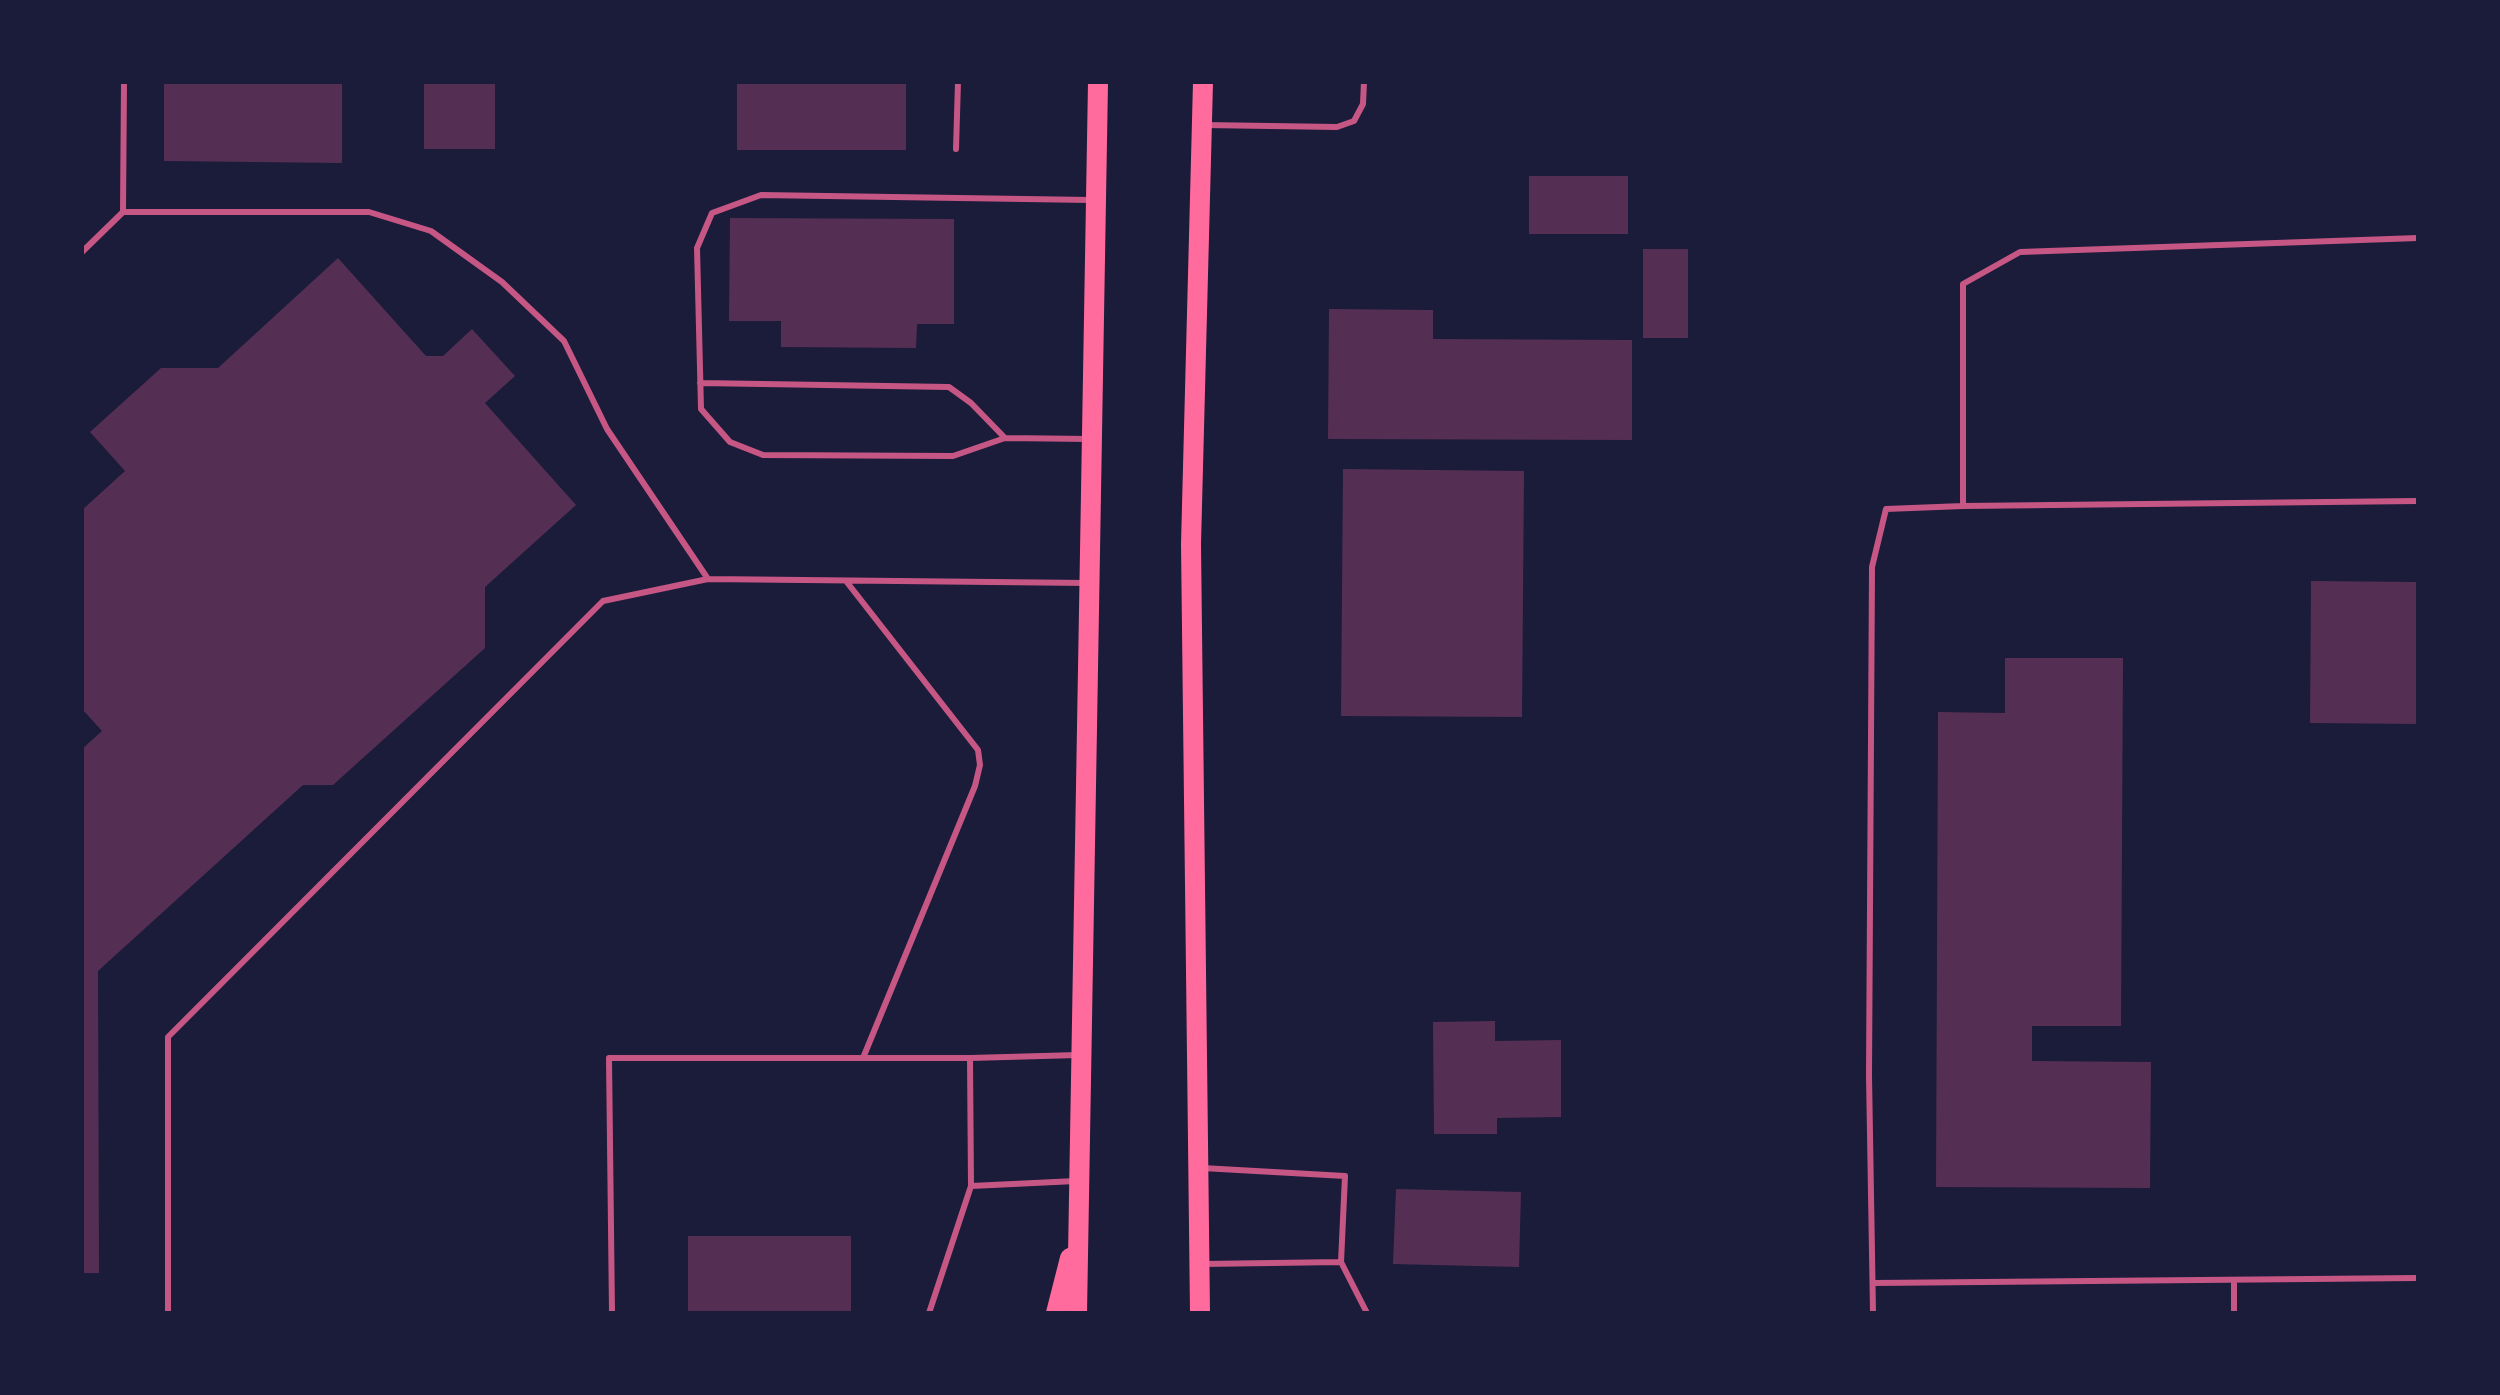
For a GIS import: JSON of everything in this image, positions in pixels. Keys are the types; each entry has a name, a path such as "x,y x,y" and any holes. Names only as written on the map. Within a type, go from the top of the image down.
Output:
{"main road":[{"path":"1077,1313 1098,82"},
{"path":"1200,1313 1191,544 1203,82"},
{"path":"1056,1313 1079,1223"}],"lane":[{"path":"123,212 124,82"},
{"path":"956,149 958,82"},
{"path":"1202,125 1337,127 1354,121 1363,104 1364,82"},
{"path":"1092,439 1005,438 953,456 763,455 730,442 701,409 697,248 712,213 761,195 1097,201"},
{"path":"82,252 123,212 369,212 431,231 502,282 564,341 607,429 708,579"},
{"path":"1963,506 1963,284 2020,252 2418,238"},
{"path":"700,383 949,387 971,403 1005,438"},
{"path":"1873,1313 1869,1075 1872,567 1886,509 2418,501"},
{"path":"168,1313 168,1037 603,601 708,579 1090,583"},
{"path":"846,581 978,750 980,765 975,786 863,1058"},
{"path":"612,1313 609,1058 1082,1055"},
{"path":"929,1313 971,1186 970,1058"},
{"path":"1198,1168 1345,1176 1341,1262 1367,1313"},
{"path":"971,1186 1080,1181"},
{"path":"1199,1264 1341,1262"},
{"path":"1873,1283 2418,1278"},
{"path":"2234,1280 2234,1313"}],"building":[{"path":"164,82 342,82 342,163 164,161"},
{"path":"424,82 495,82 495,149 424,149"},
{"path":"737,82 906,82 906,150 737,150"},
{"path":"1529,176 1628,176 1628,234 1529,234"},
{"path":"730,218 954,219 954,324 917,324 916,348 781,347 781,321 729,321"},
{"path":"1643,249 1688,249 1688,338 1643,338"},
{"path":"338,258 426,356 443,356 472,329 515,376 485,403 576,505 485,587 485,648 333,785 303,785 98,971 99,1273 82,1273 82,749 102,731 82,709 82,510 125,471 90,432 161,368 218,368"},
{"path":"1329,309 1433,310 1433,339 1632,340 1632,440 1328,439"},
{"path":"1343,469 1524,471 1522,717 1341,716"},
{"path":"2311,581 2418,582 2418,724 2310,723"},
{"path":"2005,658 2123,658 2121,1026 2032,1026 2032,1061 2151,1062 2150,1188 1936,1187 1938,712 2005,713"},
{"path":"1495,1021 1495,1041 1561,1040 1561,1117 1497,1118 1497,1134 1434,1134 1433,1022"},
{"path":"1396,1189 1521,1192 1519,1267 1393,1264"},
{"path":"688,1236 851,1236 851,1313 688,1313"}]}
